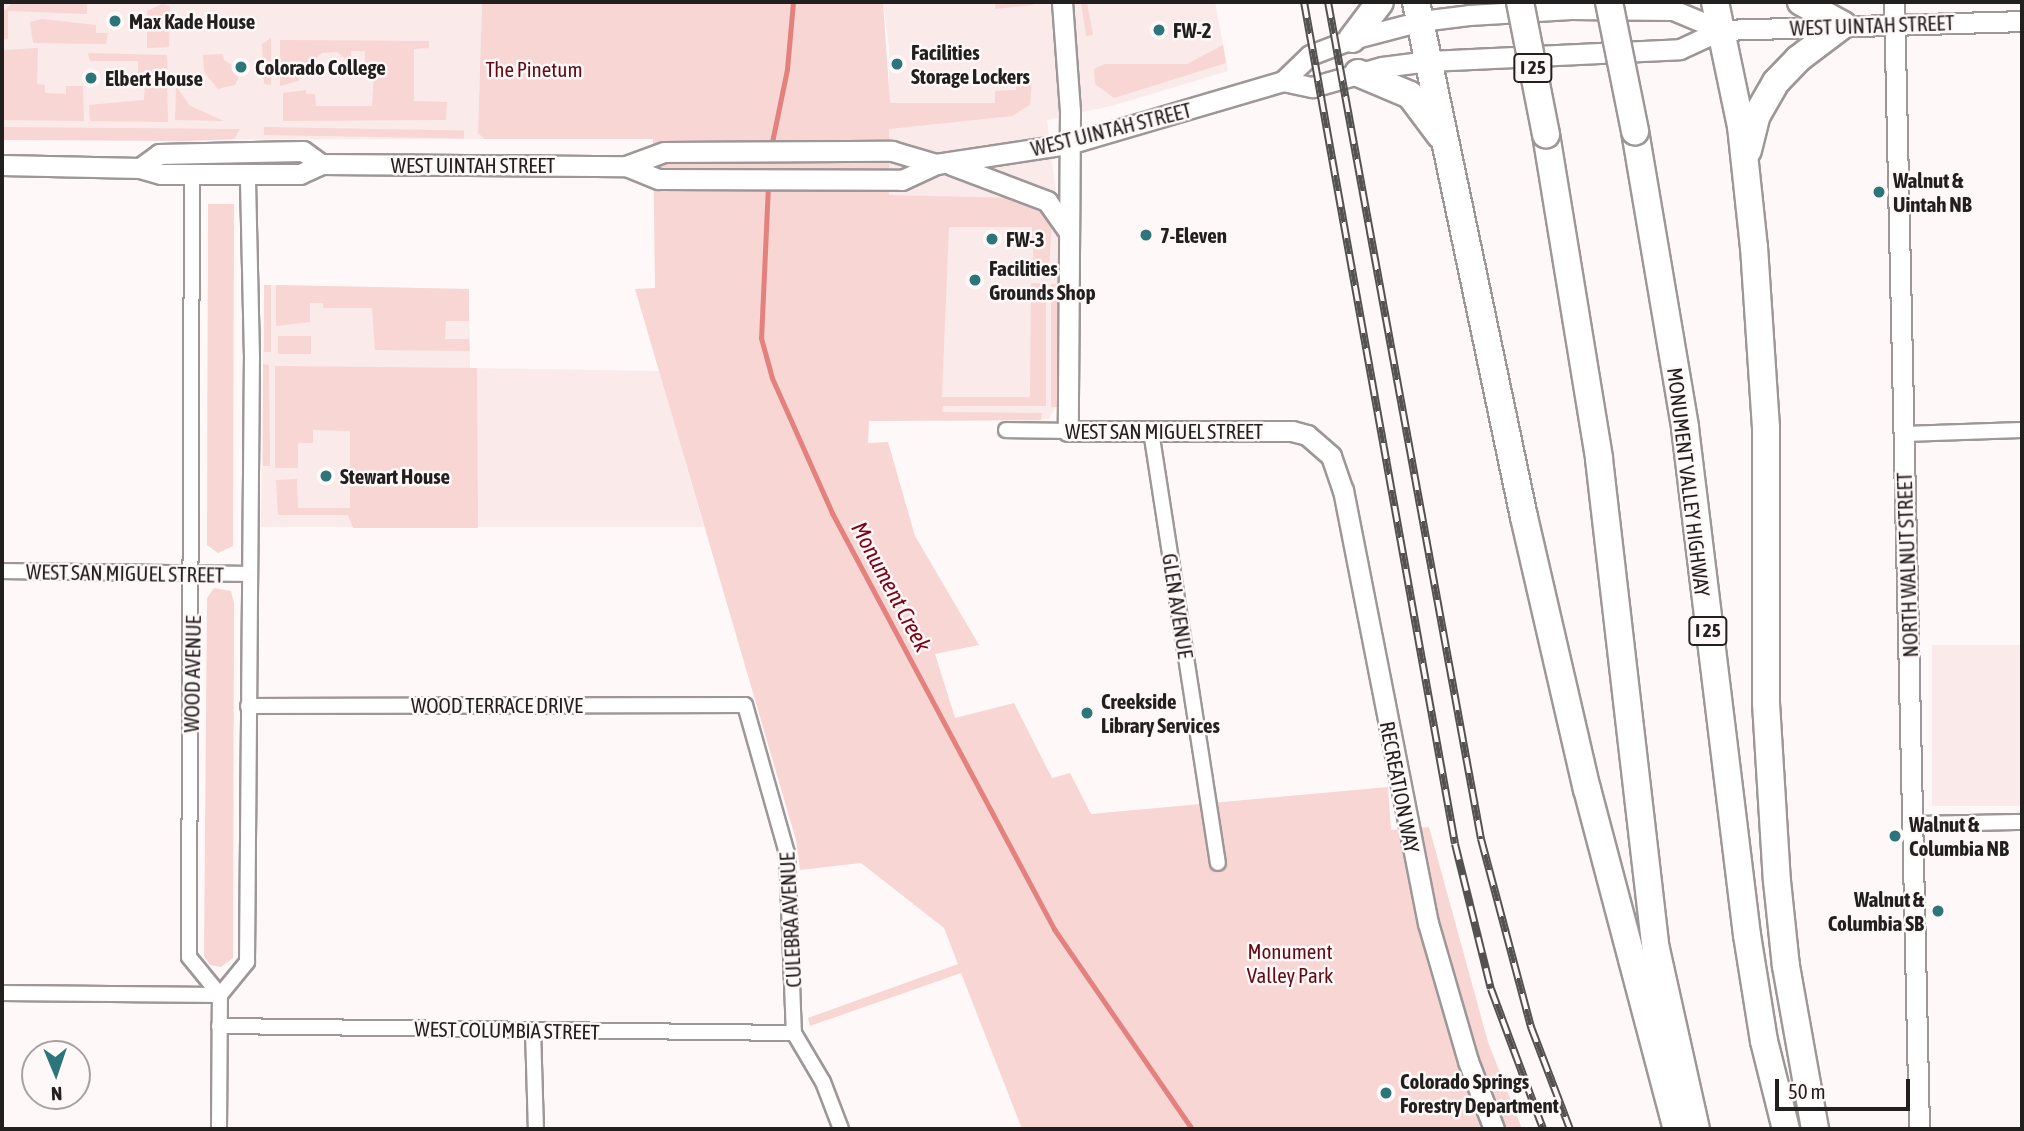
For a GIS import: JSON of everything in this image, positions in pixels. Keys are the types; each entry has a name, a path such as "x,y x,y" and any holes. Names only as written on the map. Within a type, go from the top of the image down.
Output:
{"highway":[{"path":"1352,38 1380,2"},
{"name":"I 25","path":"1520,2 1546,134 1599,459 1656,949 1696,1129"},
{"name":"MONUMENT VALLEY HIGHWAY","path":"1609,2 1635,131 1685,428 1746,935 1764,1041 1786,1129"},
{"path":"1715,2 1745,161 1766,428 1766,703 1777,881 1786,966 1815,1129"},
{"path":"1745,161 1757,116 1776,82 1798,59 1843,25 1801,2"},
{"path":"1418,12 1581,762 1676,1129"},
{"path":"1358,74 1410,94 1445,144"}],"main road":[{"path":"1062,2 1068,45 1068,430"},
{"name":"NORTH WALNUT STREET","path":"1894,2 1919,1129"},
{"name":"WEST UINTAH STREET","path":"2,165 140,168 161,174 300,174 321,164 626,166 650,178 892,181 917,176 942,164 1069,144 1283,81 1310,55 1418,12 1673,10 1721,30"},
{"name":"WEST UINTAH STREET","path":"1283,81 1312,87 1358,74 1429,61 1680,49 1721,30 2022,21"},
{"name":"WEST UINTAH STREET","path":"140,168 159,154 303,151 321,164"},
{"name":"WEST UINTAH STREET","path":"626,166 650,154 684,151 892,151 942,164"},
{"path":"942,164 1047,201 1069,237"},
{"name":"WEST SAN MIGUEL STREET","path":"1068,430 1292,431 1320,443"},
{"name":"RECREATION WAY","path":"1320,443 1331,456 1343,490 1428,923 1468,1061 1494,1129"}],"street":[{"name":"WOOD AVENUE","path":"192,174 194,575 189,957 220,995"},
{"path":"219,1129 220,995 247,962 248,174"},
{"name":"WEST SAN MIGUEL STREET","path":"1006,430 1068,430"},
{"path":"1904,434 2022,430"},
{"name":"GLEN AVENUE","path":"1151,431 1218,863"},
{"name":"WEST SAN MIGUEL STREET","path":"2,571 249,574"},
{"name":"WOOD TERRACE DRIVE","path":"248,706 745,705"},
{"name":"CULEBRA AVENUE","path":"745,705 787,853 794,1033 823,1082 841,1129"},
{"path":"1914,824 2022,822"},
{"path":"2,993 220,995"},
{"name":"WEST COLUMBIA STREET","path":"219,1027 794,1033"},
{"path":"533,1030 536,1129"}],"shaded area":[{"name":"Colorado College","path":"2,2 482,2 478,133 484,139 2,140"},
{"path":"883,2 1215,2 1228,71 1115,105 1047,120 1059,219 1056,406 1049,419 941,421 950,197 889,195 889,46"},
{"path":"264,285 469,289 470,368 659,371 704,527 261,527"},
{"path":"1932,645 2022,645 2022,806 1932,806"}],"green space":[{"path":"14,2 109,3 87,3 87,14 8,11 8,39 2,40 2,12"},
{"name":"Monument Valley Park","path":"482,2 883,2 890,103 995,103 995,91 1016,90 1016,78 1032,78 1030,105 1012,116 889,129 889,195 1017,198 1052,220 1049,270 1034,270 1032,227 949,227 942,397 1030,397 1031,283 1046,283 1046,406 943,406 942,412 1042,413 1041,420 869,421 868,443 888,442 915,536 979,645 935,654 955,718 1014,703 1052,778 1070,773 1091,814 1388,787 1391,830 1429,827 1488,1042 1522,1129 1022,1129 961,973 810,1026 808,1018 958,964 944,928 861,863 800,870 796,840 635,289 655,288 653,139 484,139 478,133"},
{"path":"995,2 1033,2 1033,5 995,9"},
{"path":"1081,2 1087,2 1093,35 1086,36"},
{"path":"162,4 170,6 169,47 147,48 147,11"},
{"path":"42,19 96,25 96,33 108,33 106,44 33,43 30,22"},
{"path":"271,38 271,85 264,84 262,44"},
{"path":"280,40 429,41 429,48 414,49 414,101 447,102 446,120 283,121 283,93 306,90 306,94 315,94 316,106 372,106 374,73 365,72 365,51 351,51 351,63 337,52 322,53 305,67 298,81 280,86"},
{"path":"1223,45 1226,63 1114,98 1095,84 1094,69 1105,64 1187,64"},
{"path":"38,48 37,84 45,85 45,93 66,94 66,86 83,86 84,121 2,120 2,50"},
{"path":"88,53 167,55 168,74 138,74 138,61 90,61"},
{"path":"223,54 224,60 239,69 238,79 235,85 218,89 204,72 203,55"},
{"path":"167,81 168,122 90,121 89,105 144,100 145,82"},
{"path":"176,86 190,106 224,121 175,120"},
{"path":"2,127 240,129 234,139 2,140"},
{"path":"264,127 464,130 464,138 264,135"},
{"path":"208,204 234,204 233,546 218,553 207,545"},
{"path":"1051,284 1058,284 1058,407 1051,407"},
{"path":"264,285 271,285 271,352 264,352"},
{"path":"276,285 469,289 469,321 446,321 445,339 469,339 470,351 375,350 372,308 323,308 323,303 310,303 310,322 276,326"},
{"path":"278,336 311,336 311,354 278,354"},
{"path":"263,364 269,365 270,466 263,466"},
{"path":"275,366 477,368 478,528 353,528 348,515 278,515 276,480 297,479 298,508 350,508 350,431 313,430 313,443 298,443 298,468 275,468"},
{"path":"214,588 231,591 234,603 233,958 221,967 210,965 204,956 207,598"}],"waterway":[{"name":"Monument Creek","path":"771,147 787,69 793,2"},
{"name":"Monument Creek","path":"768,185 761,338 772,378 832,513 1054,929 1192,1129"}],"railway":[{"path":"1304,2 1455,844 1491,989 1543,1129"},
{"path":"1328,2 1481,839 1531,1027 1570,1129"}],"place":[{"name":"Max Kade House","path":"115,21"},
{"name":"FW-2","path":"1159,30"},
{"name":"Facilities Storage Lockers","path":"897,64"},
{"name":"Colorado College","path":"241,67"},
{"name":"Elbert House","path":"91,78"},
{"name":"Walnut & Uintah NB","path":"1879,192"},
{"name":"7-Eleven","path":"1146,235"},
{"name":"FW-3","path":"992,239"},
{"name":"Facilities Grounds Shop","path":"975,280"},
{"name":"Stewart House","path":"326,476"},
{"name":"Creekside Library Services","path":"1087,713"},
{"name":"Walnut & Columbia NB","path":"1895,836"},
{"name":"Walnut & Columbia SB","path":"1938,911"},
{"name":"Colorado Springs Forestry Department","path":"1386,1093"}],"park label":[{"name":"The Pinetum","path":"534,69"}]}
